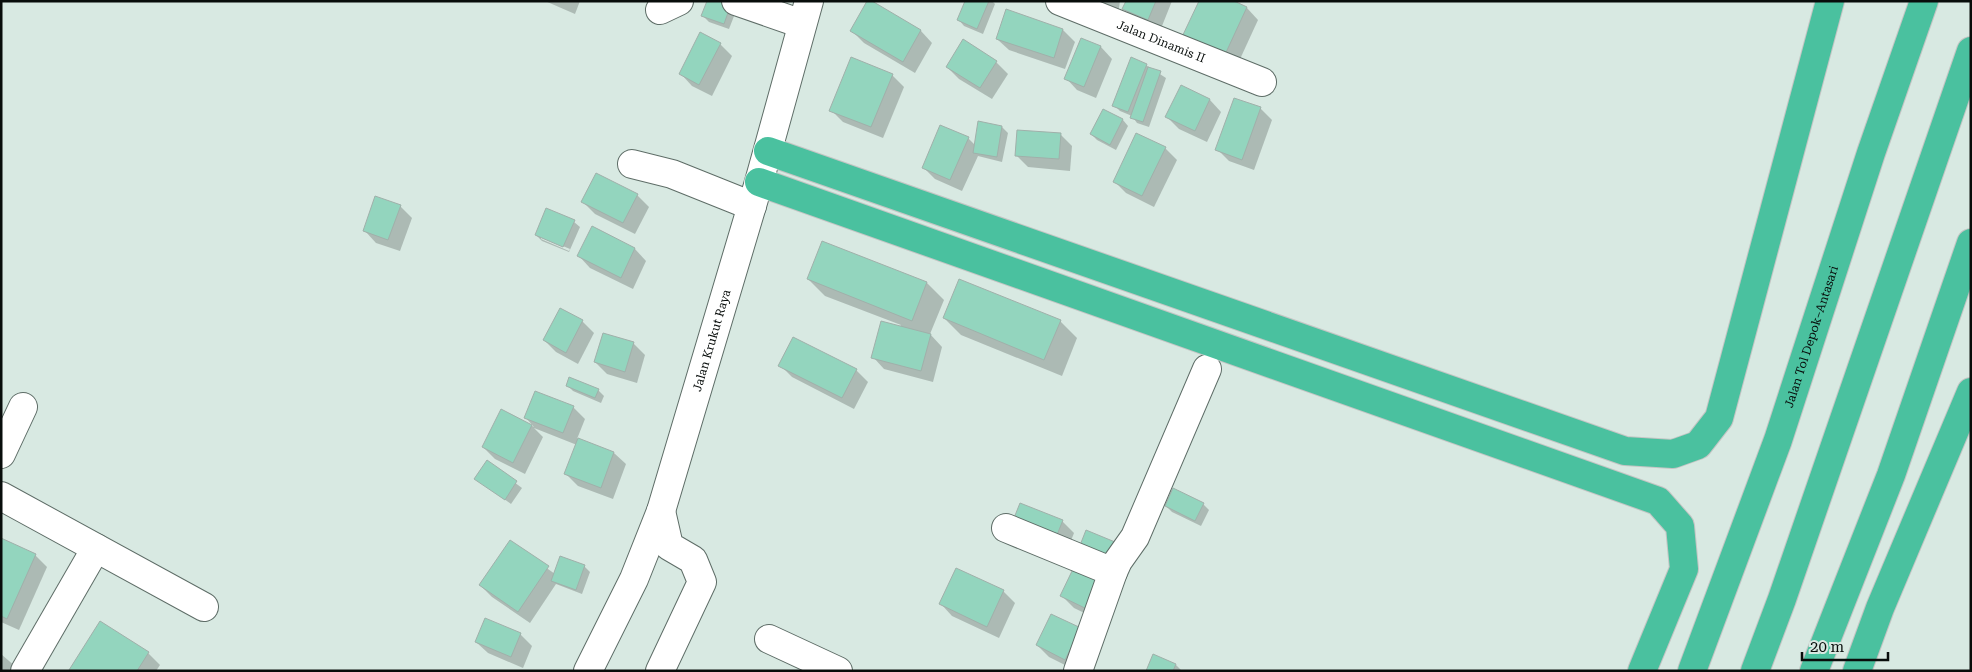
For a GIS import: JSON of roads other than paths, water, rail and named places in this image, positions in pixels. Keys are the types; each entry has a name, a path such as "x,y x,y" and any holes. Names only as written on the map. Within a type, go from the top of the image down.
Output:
{"highway":[{"path":"768,151 1625,451 1673,454 1698,445 1719,418 1830,1"},
{"path":"1871,153 1908,1"},
{"name":"Jalan Tol Depok–Antasari","path":"1692,671 1778,440 1871,153 1924,1"},
{"path":"1755,671 1782,599 1971,51"},
{"path":"748,195 1658,501 1680,526 1684,569 1642,671"},
{"path":"1814,671 1891,475 1971,243"},
{"path":"1856,671 1880,608 1971,392"}],"street":[{"path":"736,1 806,13"},
{"name":"Jalan Dinamis II","path":"1060,1 1262,82"},
{"name":"Jalan Krukut Raya","path":"592,669 634,579 661,511 748,195 768,151 806,13"},
{"path":"632,164 748,195"},
{"path":"1078,671 1113,572 1118,561 1135,537 1208,370"},
{"path":"1,454 23,407"},
{"path":"1,496 204,608"},
{"path":"660,671 702,582 693,560 669,546 661,511"},
{"path":"1006,528 1113,572"},
{"path":"25,671 96,548"},
{"path":"769,640 838,671"}]}
